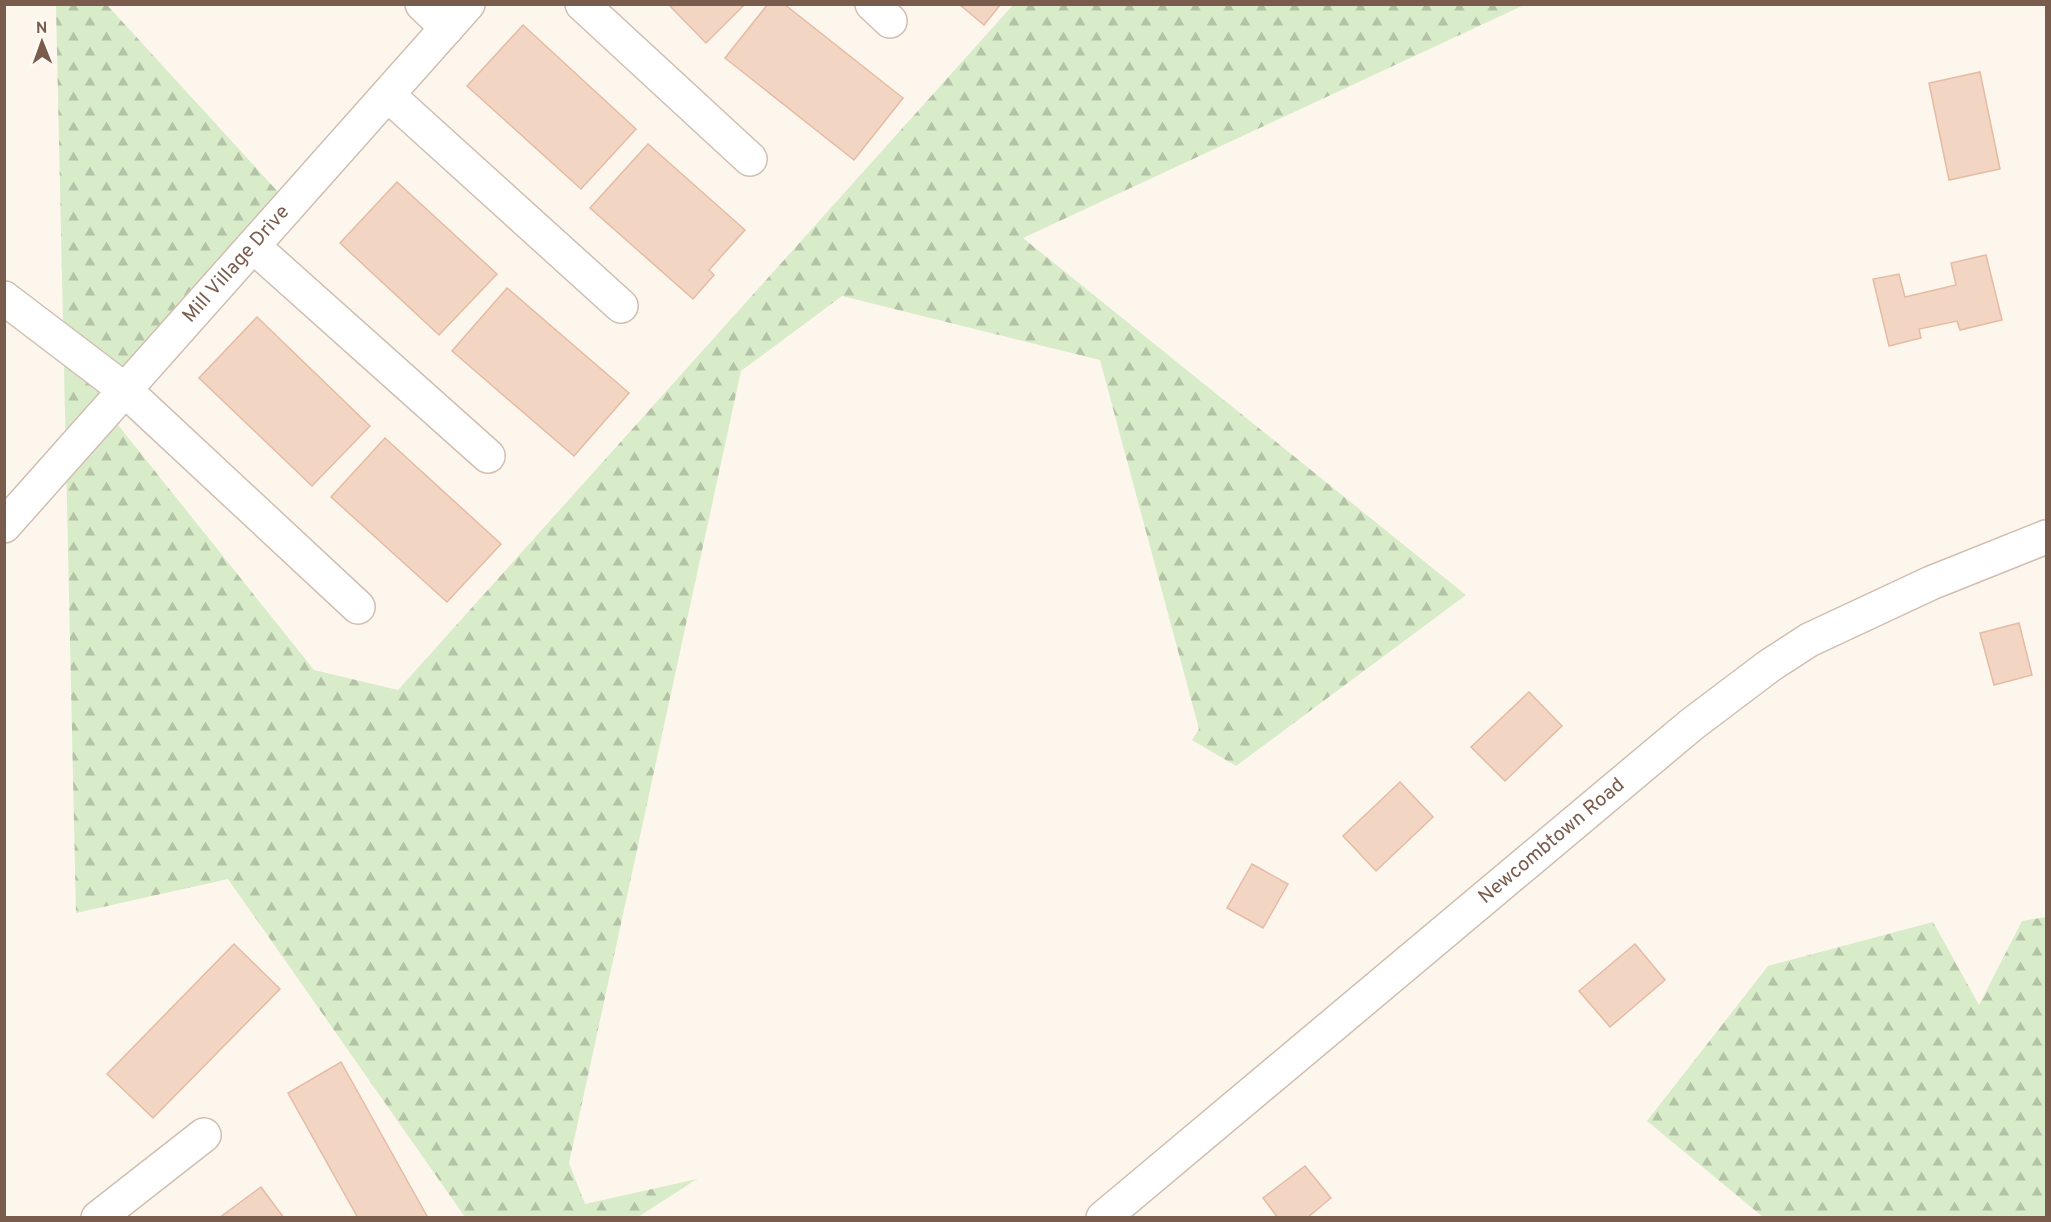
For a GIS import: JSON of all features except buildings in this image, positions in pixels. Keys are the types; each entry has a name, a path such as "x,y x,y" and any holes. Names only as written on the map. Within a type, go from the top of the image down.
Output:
{"street":[{"path":"422,4 458,16"},
{"path":"582,4 750,159"},
{"name":"Mill Village Drive","path":"4,526 458,16"},
{"path":"388,95 621,306"},
{"path":"253,246 488,456"},
{"path":"4,298 125,390 358,607"},
{"name":"Newcombtown Road","path":"1103,1218 1691,725 1769,666 1809,640 1930,584 2046,537"},
{"path":"98,1218 204,1135"}],"green space":[{"path":"56,5 107,5 290,205 106,410 314,670 398,690 1013,5 1524,5 1023,238 1466,595 1236,766 1192,740 1199,729 1100,360 842,296 741,371 569,1163 585,1204 697,1179 638,1217 465,1217 228,879 76,913"},
{"path":"2046,917 2046,1217 1763,1217 1647,1121 1768,966 1933,922 1979,1005 2022,921"}]}
